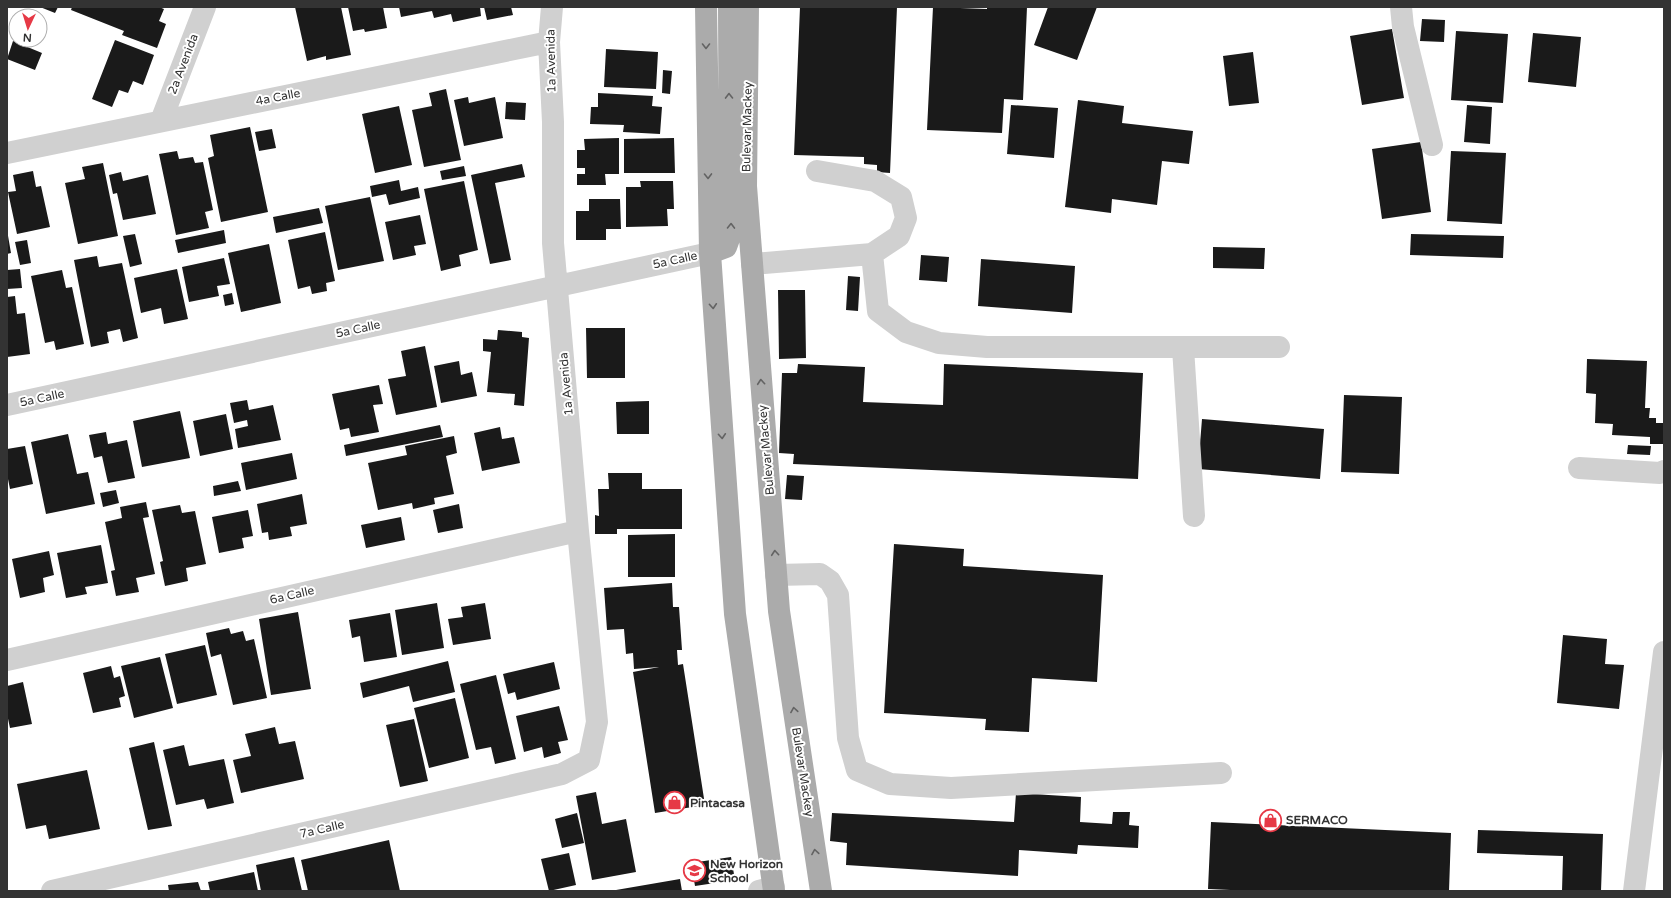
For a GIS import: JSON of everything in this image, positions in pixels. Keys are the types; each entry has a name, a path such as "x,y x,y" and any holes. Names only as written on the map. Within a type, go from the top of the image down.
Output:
{"main road":[{"path":"706,7 710,253 735,614 769,890"},
{"path":"710,253 726,247 730,236 729,7"},
{"name":"Bulevar Mackey","path":"748,7 746,186 776,575 779,611 821,891"}],"street":[{"name":"2a Avenida","path":"161,121 205,7"},
{"name":"1a Avenida","path":"552,7 549,42 553,122 553,243 578,531 597,722 589,760"},
{"path":"1401,7 1403,27 1432,145"},
{"name":"4a Calle","path":"7,152 549,42"},
{"path":"752,264 872,254 898,236 906,218 901,197 875,181 817,170"},
{"name":"5a Calle","path":"7,405 710,253"},
{"path":"872,254 878,311 906,332 939,342 987,347 1279,347"},
{"path":"1183,348 1194,516"},
{"path":"1579,468 1660,473 1664,471"},
{"name":"6a Calle","path":"7,660 578,531"},
{"path":"776,575 820,574 830,581 838,595 848,738 857,770 890,784 951,788 1221,773"},
{"path":"1634,891 1664,652"},
{"name":"7a Calle","path":"52,891 562,774 589,760"}],"building":[{"path":"40,7 58,7 55,13 48,10 48,8"},
{"path":"72,7 159,7 164,9 159,21 166,24 157,48 122,35 124,31 71,10"},
{"path":"295,7 341,7 351,55 326,60 326,56 307,61"},
{"path":"348,7 383,7 387,28 365,32 364,29 353,31"},
{"path":"399,7 480,7 481,16 453,22 451,14 434,18 432,11 401,17"},
{"path":"484,7 511,7 513,15 487,20"},
{"path":"800,7 897,7 890,173 877,172 877,165 864,164 864,157 794,155"},
{"path":"933,7 987,9 987,7 1027,7 1023,100 1004,99 1002,133 927,130"},
{"path":"1048,7 1097,7 1077,60 1034,45"},
{"path":"1422,19 1445,20 1444,42 1420,41"},
{"path":"1392,29 1404,98 1362,105 1350,36"},
{"path":"1456,31 1508,34 1503,103 1451,100"},
{"path":"1533,33 1581,37 1576,87 1528,82"},
{"path":"115,40 154,55 143,85 133,81 128,93 119,90 112,107 92,99"},
{"path":"11,48 30,48 42,53 35,70 7,59"},
{"path":"606,49 658,52 656,89 604,87"},
{"path":"1253,52 1259,103 1229,106 1223,56"},
{"path":"663,70 672,71 670,94 662,93"},
{"path":"446,89 461,160 424,167 412,110 432,106 429,93"},
{"path":"598,93 653,96 652,106 662,107 660,134 623,132 624,125 590,124 591,107 598,107"},
{"path":"468,97 469,103 495,97 503,138 464,146 454,100"},
{"path":"1078,100 1124,106 1122,123 1193,131 1189,164 1162,161 1157,205 1112,199 1111,213 1065,207"},
{"path":"506,102 526,103 525,120 505,119"},
{"path":"1011,105 1058,108 1054,158 1007,154"},
{"path":"1467,105 1492,107 1490,144 1464,142"},
{"path":"399,106 412,165 375,173 362,114"},
{"path":"250,127 268,212 221,222 208,158 214,156 210,135"},
{"path":"272,129 276,148 259,151 255,132"},
{"path":"619,138 619,174 605,174 606,185 577,185 577,174 585,174 585,168 577,168 577,150 585,150 584,139"},
{"path":"674,138 675,173 624,173 624,139"},
{"path":"1421,142 1431,212 1382,219 1372,149"},
{"path":"177,151 179,159 193,157 195,163 203,162 213,210 205,212 209,228 176,235 159,154"},
{"path":"1451,151 1506,153 1502,224 1447,221"},
{"path":"103,163 118,236 78,244 65,183 85,179 82,167"},
{"path":"522,164 525,177 495,183 511,260 490,264 471,175"},
{"path":"464,166 466,176 442,180 440,171"},
{"path":"33,171 36,187 41,186 50,227 17,234 8,192 16,191 13,175"},
{"path":"121,172 123,181 148,175 156,214 123,220 117,193 113,194 109,175"},
{"path":"399,180 401,191 418,187 420,198 389,205 386,194 372,197 370,186"},
{"path":"464,181 478,250 459,255 461,266 441,271 424,189"},
{"path":"640,181 673,181 674,209 667,209 668,226 626,227 626,187 641,187"},
{"path":"370,197 384,261 338,270 325,206"},
{"path":"589,199 620,199 621,229 606,229 606,240 576,240 576,211 589,211"},
{"path":"319,208 323,223 276,233 273,217"},
{"path":"420,215 426,244 414,246 416,255 393,260 385,222"},
{"path":"7,230 11,253 7,254"},
{"path":"224,230 226,243 178,253 175,240"},
{"path":"325,232 335,281 326,283 327,291 312,294 310,286 298,289 288,240"},
{"path":"135,234 142,264 130,267 123,236"},
{"path":"1411,234 1504,236 1503,258 1410,255"},
{"path":"27,240 31,263 20,265 15,242"},
{"path":"269,244 281,303 241,312 228,253"},
{"path":"1213,247 1265,248 1264,269 1213,268"},
{"path":"921,255 949,257 947,282 919,280"},
{"path":"97,256 99,267 122,263 138,338 123,342 120,329 107,332 109,343 91,347 74,260"},
{"path":"224,258 230,284 217,286 219,296 189,302 182,267"},
{"path":"981,259 1075,266 1072,313 978,306"},
{"path":"20,269 22,288 7,289 7,270"},
{"path":"177,269 188,319 164,324 161,308 141,313 134,278"},
{"path":"62,270 66,288 72,287 84,344 56,350 54,341 45,343 31,276"},
{"path":"848,276 860,277 858,311 846,310"},
{"path":"778,290 805,290 806,358 779,359"},
{"path":"232,293 234,304 225,306 223,295"},
{"path":"15,296 17,314 25,313 30,354 7,357 7,297"},
{"path":"586,328 625,328 625,378 587,378"},
{"path":"498,330 522,332 522,337 529,338 524,406 514,405 515,394 487,392 491,352 483,351 483,339 497,340"},
{"path":"425,346 437,407 396,415 388,379 406,376 401,351"},
{"path":"1587,359 1647,361 1645,408 1650,408 1649,418 1656,418 1656,423 1664,423 1664,444 1650,444 1650,437 1612,435 1613,424 1595,423 1596,394 1586,393"},
{"path":"459,361 461,375 472,372 477,396 441,403 434,366"},
{"path":"798,364 865,367 863,402 943,405 944,364 1143,373 1138,479 793,464 794,454 779,453 782,373 797,373"},
{"path":"379,385 383,404 373,405 379,432 351,437 349,428 340,430 332,394"},
{"path":"1344,395 1402,397 1399,474 1341,472"},
{"path":"247,400 249,410 273,405 281,440 238,448 235,429 248,426 247,420 234,423 230,403"},
{"path":"649,401 649,434 617,434 616,402"},
{"path":"180,411 190,458 142,467 133,421"},
{"path":"226,414 233,449 200,456 193,421"},
{"path":"1202,419 1324,429 1320,479 1198,469"},
{"path":"440,425 443,437 346,456 344,445"},
{"path":"500,427 502,439 514,437 520,463 482,471 474,433"},
{"path":"106,432 108,444 127,440 135,478 108,483 102,456 94,458 89,435"},
{"path":"68,434 77,474 88,472 95,504 46,514 31,442"},
{"path":"454,436 457,453 446,456 454,494 434,498 435,504 413,509 412,503 378,510 368,463 407,455 405,446"},
{"path":"1628,445 1651,446 1650,455 1627,454"},
{"path":"25,446 33,484 10,489 7,474 7,449"},
{"path":"292,453 297,479 246,490 241,463"},
{"path":"608,473 642,473 642,489 682,489 682,529 617,529 617,534 595,534 595,515 599,516 598,489 609,489"},
{"path":"787,475 804,476 802,500 785,499"},
{"path":"238,481 241,491 214,496 213,486"},
{"path":"116,490 119,503 103,507 100,493"},
{"path":"302,494 307,524 290,527 292,536 269,540 268,532 262,533 257,504"},
{"path":"146,502 149,517 143,518 155,574 136,578 139,592 116,596 111,571 115,570 105,522 122,518 120,507"},
{"path":"459,504 463,528 438,533 433,510"},
{"path":"180,505 182,513 195,511 206,564 186,568 188,581 165,586 160,562 163,561 152,510"},
{"path":"248,510 253,536 242,538 244,548 219,553 212,517"},
{"path":"401,517 405,540 366,548 361,525"},
{"path":"675,534 675,577 628,577 628,535"},
{"path":"894,544 964,549 963,566 1103,575 1097,682 1032,678 1029,732 985,730 986,719 884,713"},
{"path":"101,545 108,583 85,587 87,594 66,598 57,553"},
{"path":"49,551 54,575 43,578 45,592 20,598 12,559"},
{"path":"672,583 673,607 679,607 682,650 677,650 678,665 683,664 705,805 655,813 633,672 659,667 634,669 633,653 626,654 624,629 607,630 604,588"},
{"path":"437,603 444,648 402,655 395,610"},
{"path":"485,603 491,639 453,645 448,619 463,617 461,607"},
{"path":"298,612 311,689 271,695 259,619"},
{"path":"390,613 397,657 364,662 360,636 352,638 349,620"},
{"path":"229,628 231,634 243,631 246,641 254,639 267,698 233,705 221,654 211,657 206,633"},
{"path":"1563,635 1607,639 1605,664 1624,665 1619,709 1557,703"},
{"path":"205,645 217,695 177,704 165,654"},
{"path":"160,657 173,708 134,718 121,666"},
{"path":"448,661 455,692 413,702 409,686 363,698 360,683"},
{"path":"554,662 560,689 517,700 515,692 508,694 503,674"},
{"path":"111,666 114,678 120,676 125,696 119,698 121,707 93,713 83,673"},
{"path":"496,675 516,759 495,764 491,747 476,750 460,684"},
{"path":"23,682 32,724 10,728 7,714 7,686"},
{"path":"455,698 469,758 429,768 414,708"},
{"path":"559,706 568,740 558,742 561,753 544,758 542,747 524,752 516,716"},
{"path":"414,719 428,781 400,787 386,725"},
{"path":"275,727 279,744 295,741 304,779 241,793 233,760 251,756 245,734"},
{"path":"154,742 172,826 148,830 129,748"},
{"path":"184,745 189,766 224,759 234,803 207,809 204,799 176,805 163,750"},
{"path":"87,770 100,829 49,839 46,825 26,829 17,784"},
{"path":"596,792 602,824 626,819 636,872 592,880 576,796"},
{"path":"1016,793 1081,797 1080,822 1112,824 1113,812 1130,812 1129,825 1139,826 1138,848 1078,845 1077,854 1019,850 1018,876 846,865 847,843 830,841 832,813 1014,822"},
{"path":"577,813 584,843 562,848 555,819"},
{"path":"1211,822 1451,833 1449,891 1253,891 1208,889"},
{"path":"1478,830 1603,834 1601,891 1562,891 1563,856 1477,853"},
{"path":"389,840 400,891 308,891 301,860"},
{"path":"569,853 576,885 549,891 541,859"},
{"path":"294,857 302,891 261,891 256,865"},
{"path":"731,857 735,880 695,886 691,863"},
{"path":"254,872 258,891 210,891 208,882"},
{"path":"680,879 682,891 616,891 616,890"},
{"path":"198,882 201,891 169,891 168,885"}],"place":[{"name":"Pintacasa","path":"675,803"},
{"name":"SERMACO","path":"1270,820"},
{"name":"New Horizon School","path":"695,871"}]}
